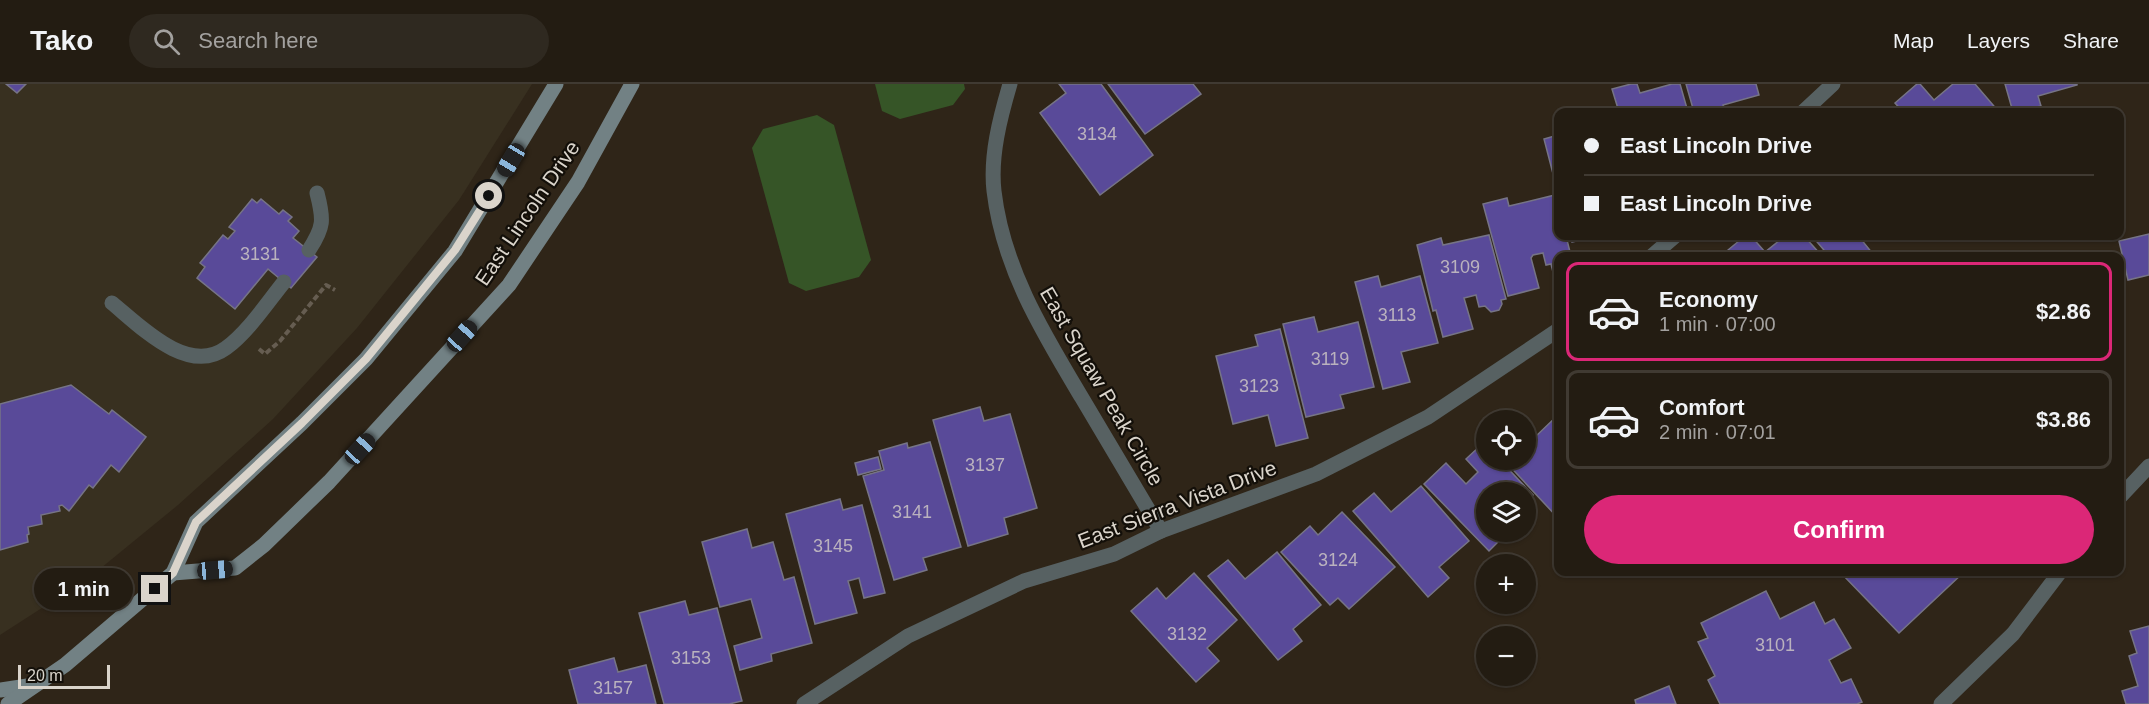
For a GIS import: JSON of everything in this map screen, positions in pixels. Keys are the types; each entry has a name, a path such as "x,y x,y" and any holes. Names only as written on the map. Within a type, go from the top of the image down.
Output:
{"main road":[{"name":"East Lincoln Drive","path":"8,704 65,665 173,573 196,522 302,423 366,359 455,250 556,84"},
{"name":"East Lincoln Drive","path":"173,573 235,568 264,545 329,482 509,285 578,182 632,84"},
{"path":"0,690 37,684"}],"street":[{"name":"East Squaw Peak Circle","path":"1010,84 1000,118 995,156 994,190 1001,227 1015,275 1037,323 1161,531"},
{"path":"1807,108 1833,84"},
{"path":"309,250 318,237 323,216 317,193"},
{"path":"1657,252 1670,240"},
{"path":"112,303 180,354 199,357 224,350 284,282"},
{"name":"East Sierra Vista Drive","path":"804,704 908,636 1024,581 1114,554 1161,531 1326,469 1428,417 1554,333"},
{"path":"2124,493 2149,466"},
{"path":"1941,704 2013,634 2057,576"}],"path":[{"path":"265,354 280,340 326,285 334,290"}],"shaded area":[{"path":"0,84 532,84 459,200 357,328 273,419 178,505 90,577 0,635"}],"green space":[{"path":"875,84 964,84 965,89 953,105 900,119 882,111"},
{"path":"817,115 834,125 871,260 859,277 806,291 789,283 752,148 763,129"}],"building":[{"path":"6,84 26,84 17,93"},
{"path":"1059,84 1101,84 1153,155 1100,195 1040,113 1066,93"},
{"path":"1108,84 1193,84 1201,94 1145,134"},
{"path":"1637,84 1640,93 1680,84 1687,108 1618,108 1612,89"},
{"path":"1686,84 1756,84 1759,95 1723,105 1724,108 1693,108"},
{"path":"1917,84 1920,84 1934,100 1953,84 1975,84 1996,108 1899,108 1895,103"},
{"path":"2005,84 2077,84 2038,96 2041,106 2012,108"},
{"path":"1554,136 1554,178 1544,139"},
{"path":"1554,195 1554,240 1567,240 1570,252 1554,252 1554,273 1551,264 1546,265 1543,253 1533,255 1531,258 1539,288 1508,296 1483,204 1507,198 1509,206"},
{"path":"252,199 257,203 261,199 279,214 283,210 292,217 288,221 299,231 293,238 317,257 291,288 268,269 235,309 197,278 205,267 200,263 223,235 228,239 235,231 229,227"},
{"path":"2149,234 2149,275 2128,280 2124,252 2122,252 2119,241"},
{"path":"1489,235 1506,299 1501,300 1499,310 1491,312 1485,306 1479,307 1476,295 1464,298 1473,329 1443,337 1436,310 1433,311 1417,245 1441,238 1443,245"},
{"path":"1740,240 1754,240 1765,252 1730,252 1728,250"},
{"path":"1780,240 1808,240 1818,252 1765,252"},
{"path":"1815,240 1862,240 1871,252 1826,252"},
{"path":"1378,276 1381,287 1420,276 1438,343 1401,352 1410,382 1383,389 1355,282"},
{"path":"1314,317 1318,332 1358,322 1374,387 1340,395 1344,408 1306,417 1283,324"},
{"path":"1280,329 1308,438 1276,446 1268,415 1233,424 1216,356 1258,346 1255,335"},
{"path":"71,385 109,414 112,410 146,437 119,472 111,465 93,488 89,485 69,511 62,505 59,506 60,511 41,515 42,524 28,527 28,542 0,550 0,404"},
{"path":"980,407 984,421 1010,414 1037,508 1004,518 1008,534 968,546 933,420"},
{"path":"1554,419 1554,514 1536,494 1536,482 1524,482 1513,470 1536,470 1536,436"},
{"path":"930,442 961,547 923,558 927,570 894,580 863,476 884,470 879,451 907,443 908,448"},
{"path":"1476,450 1476,470 1466,459"},
{"path":"878,457 881,469 858,475 855,463"},
{"path":"1446,463 1466,484 1478,472 1476,470 1509,470 1521,482 1476,482 1476,538 1424,484"},
{"path":"1421,486 1469,541 1439,567 1449,578 1428,597 1353,511 1374,493 1391,512"},
{"path":"840,499 843,510 862,505 885,593 864,598 859,578 848,581 857,613 815,624 786,514"},
{"path":"1342,512 1395,567 1349,609 1338,598 1330,605 1281,552 1310,526 1318,535"},
{"path":"747,529 752,548 773,542 784,580 794,577 812,643 771,654 772,661 740,670 734,646 762,638 751,599 720,607 702,542"},
{"path":"1480,542 1498,542 1489,551"},
{"path":"1277,552 1321,605 1293,629 1302,641 1278,660 1208,576 1228,560 1245,579"},
{"path":"1194,573 1237,620 1207,648 1219,661 1196,682 1131,611 1157,588 1166,599"},
{"path":"1844,576 1960,576 1899,633"},
{"path":"1766,591 1780,619 1814,602 1825,624 1834,619 1851,648 1829,660 1841,683 1851,679 1862,702 1857,704 1720,704 1708,680 1715,676 1698,642 1708,638 1701,623"},
{"path":"685,601 689,615 717,608 742,701 729,704 664,704 639,613"},
{"path":"2149,626 2149,704 2126,704 2122,691 2138,686 2129,656 2137,653 2130,631"},
{"path":"614,658 618,672 646,665 656,704 578,704 569,670"},
{"path":"1669,686 1676,704 1636,704 1635,700"}],"route":[{"path":"155,589 173,573 196,522 302,423 366,359 455,250 489,196"}]}
